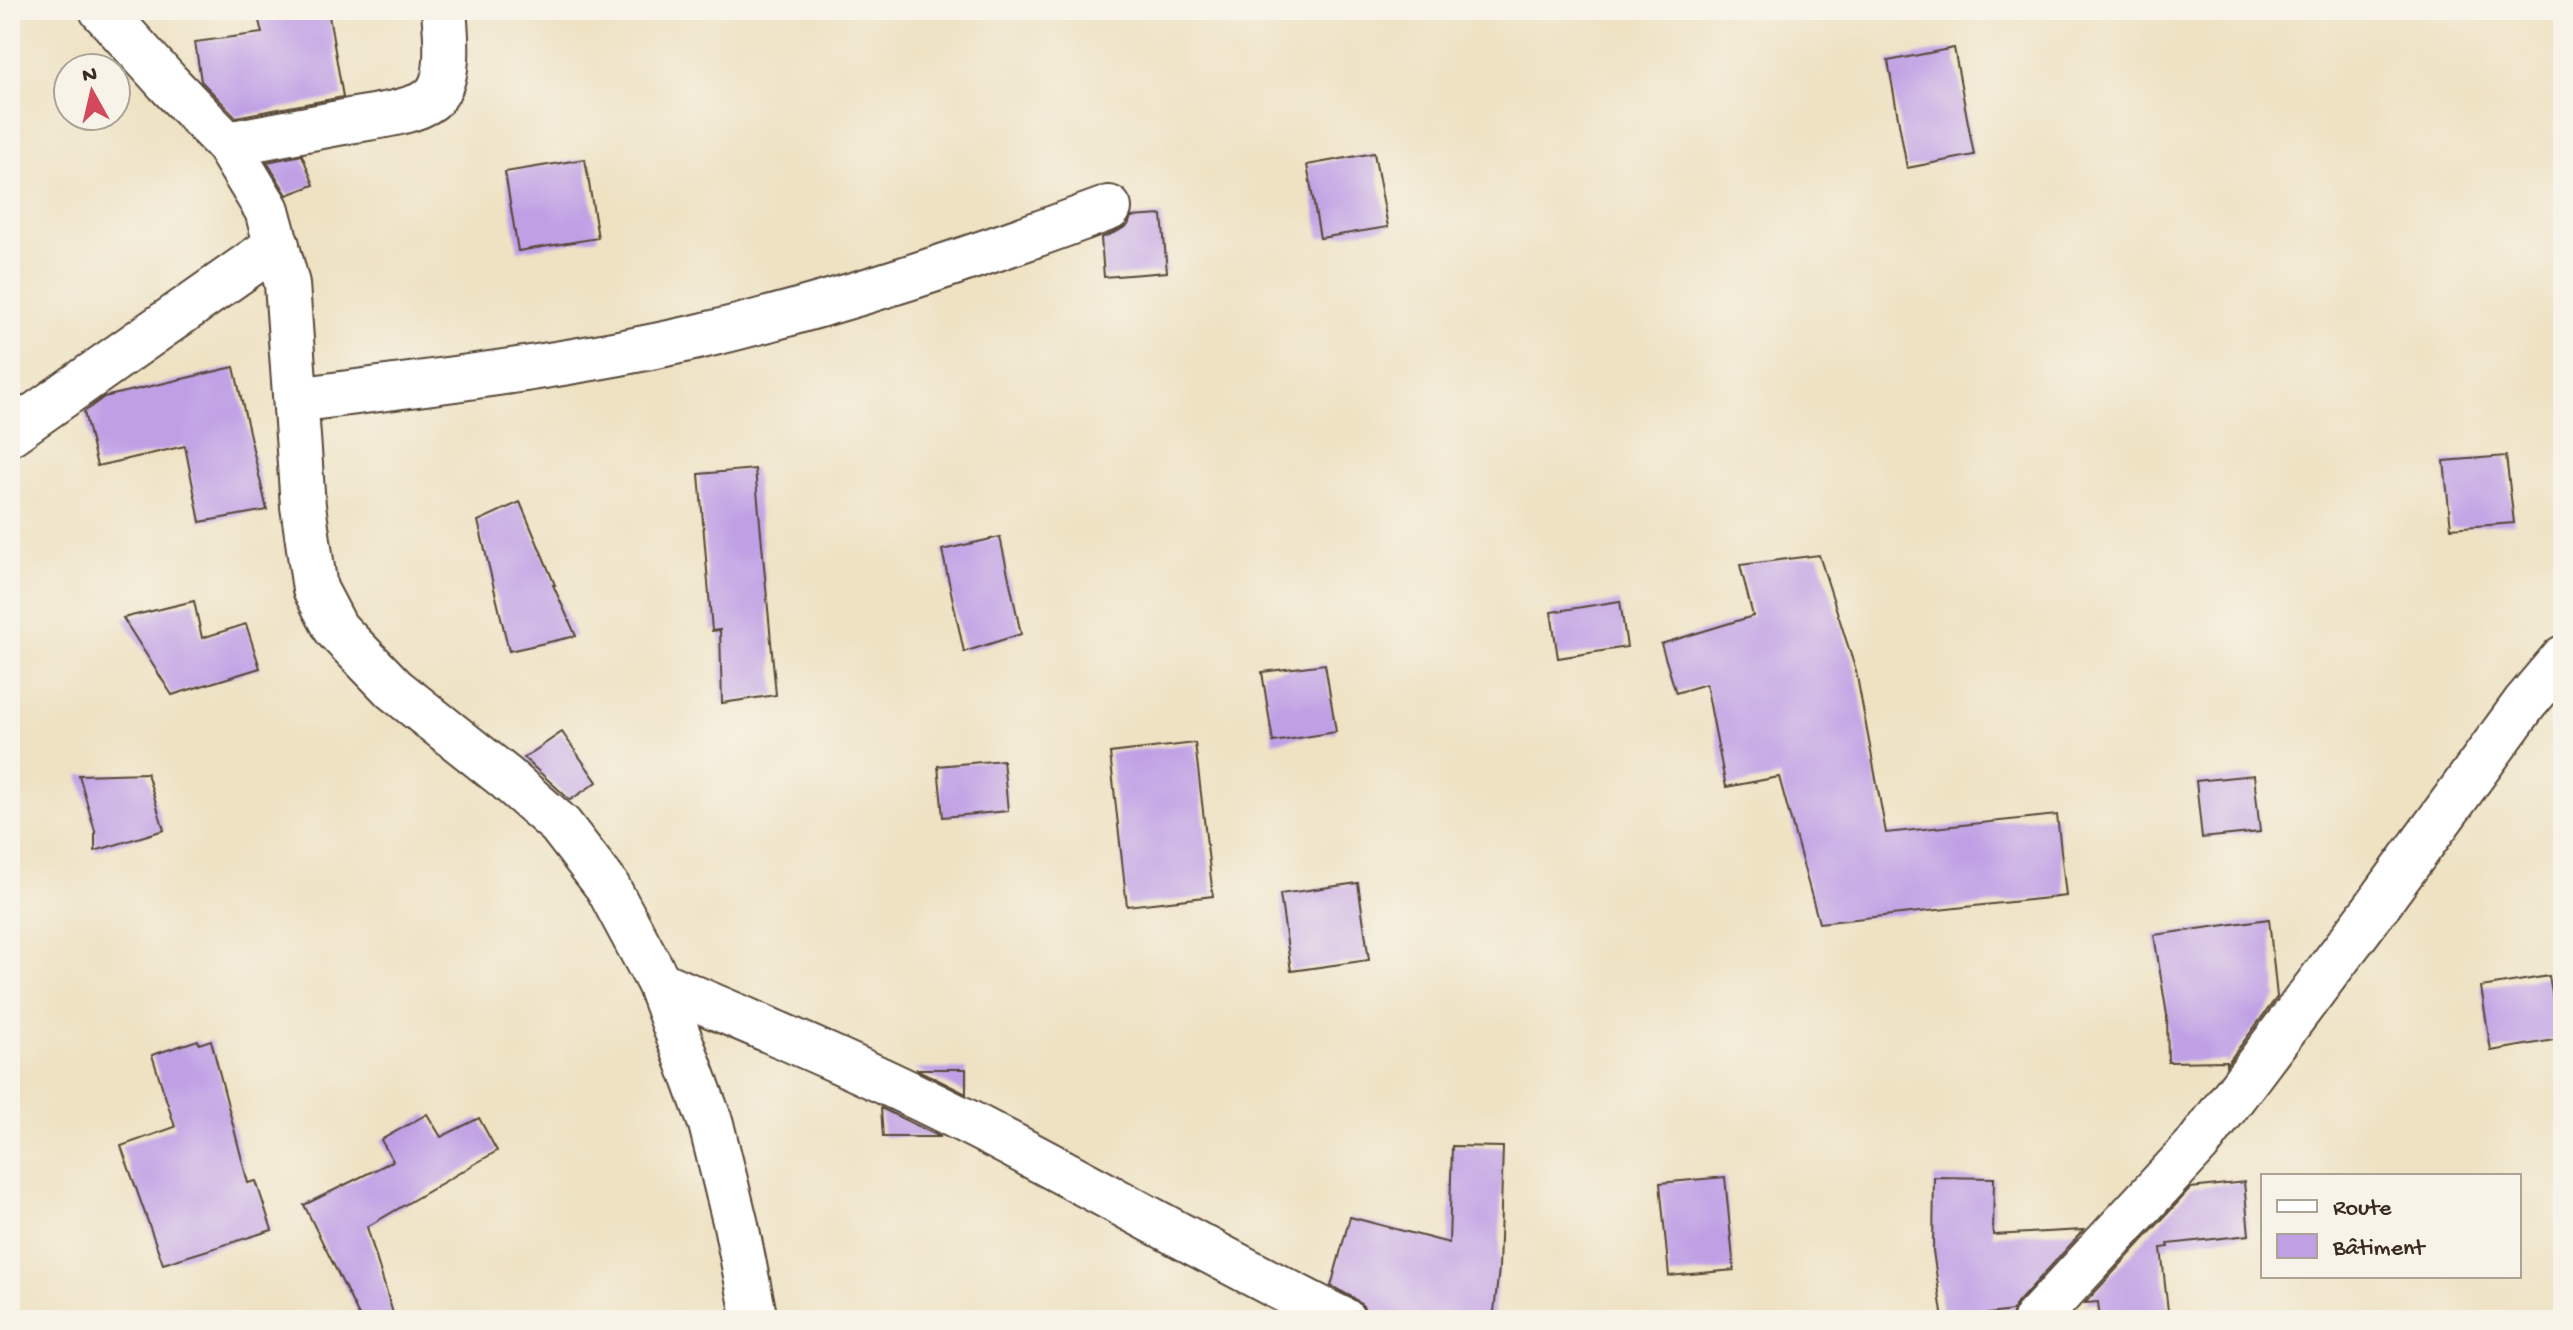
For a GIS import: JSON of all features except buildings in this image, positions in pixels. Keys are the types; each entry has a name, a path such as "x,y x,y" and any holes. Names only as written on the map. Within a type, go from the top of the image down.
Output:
{"street":[{"path":"102,10 227,144 267,210 287,284 303,506 315,589 336,629 394,689 560,825 607,886 659,983 711,1124 755,1320"},
{"path":"227,144 381,115 412,108 433,98 442,80 448,50 444,10"},
{"path":"296,400 571,362 695,337 774,318 934,270 1109,208"},
{"path":"10,433 277,245"},
{"path":"2035,1320 2198,1144 2525,703 2563,658"},
{"path":"659,983 823,1052 979,1128 1343,1320"}],"path":[{"path":"10,1302 30,1320"}]}
